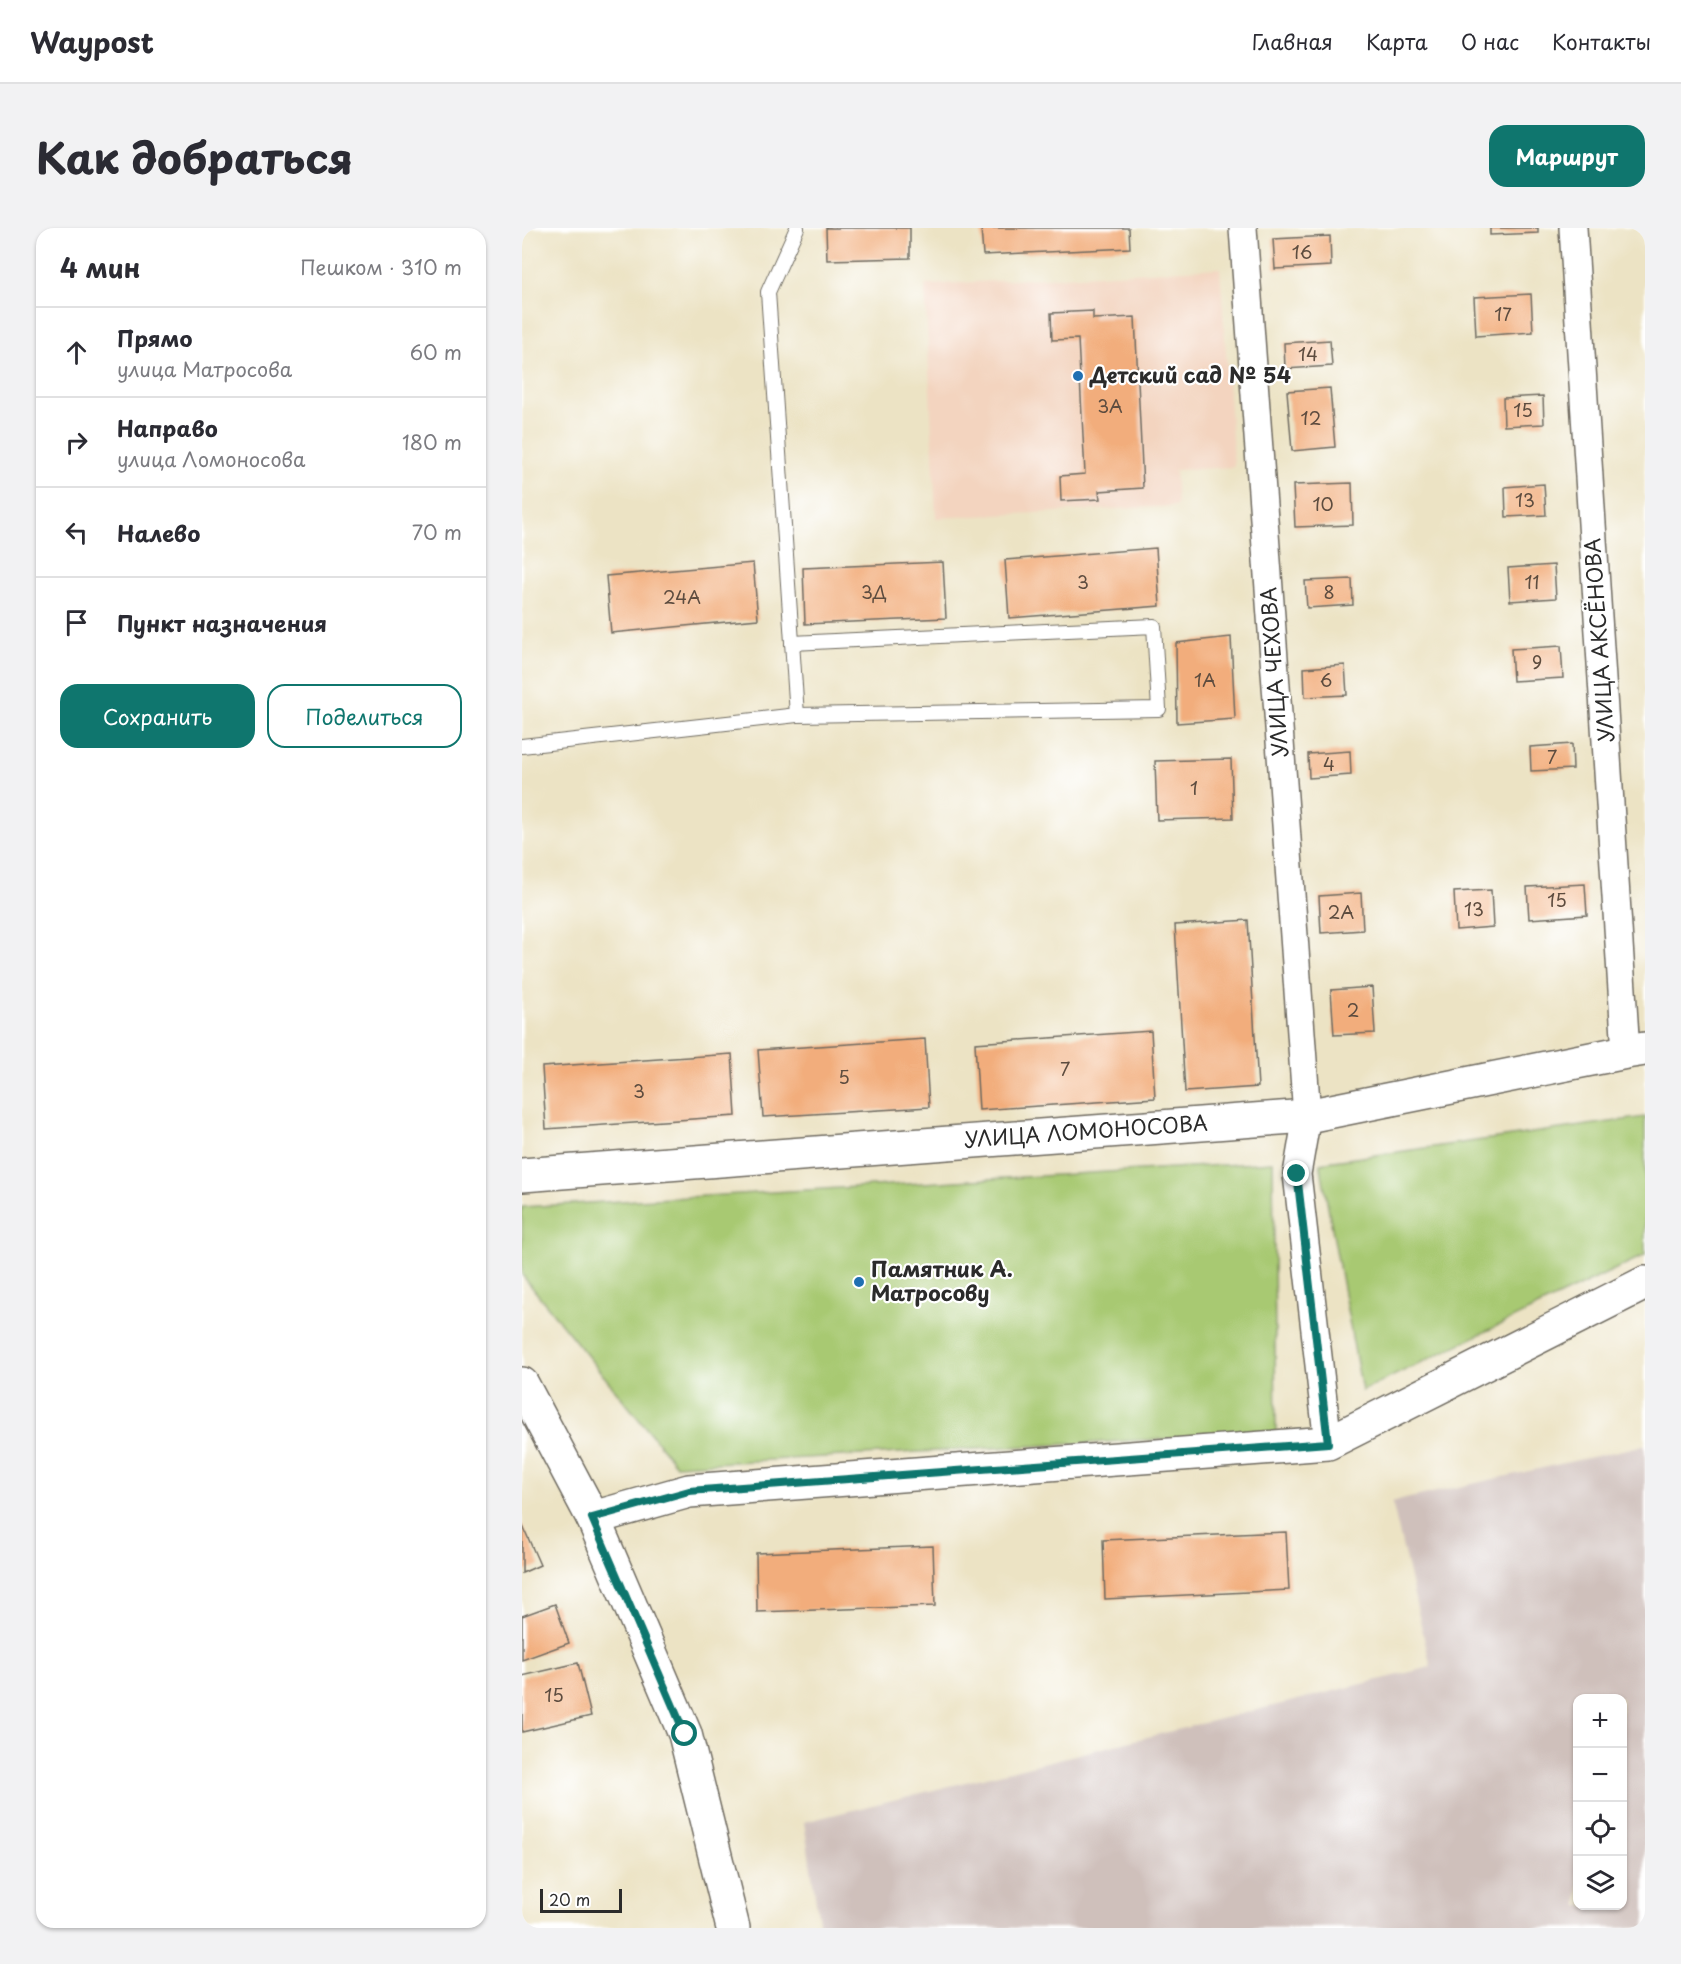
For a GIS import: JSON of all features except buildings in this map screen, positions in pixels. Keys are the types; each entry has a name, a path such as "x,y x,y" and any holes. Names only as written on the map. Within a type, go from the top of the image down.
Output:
{"street":[{"name":"УЛИЦА ЧЕХОВА","path":"1243,228 1307,1116 1297,1174 1328,1443"},
{"name":"УЛИЦА АКСЁНОВА","path":"1573,228 1636,1051"},
{"name":"УЛИЦА ЛОМОНОСОВА","path":"522,1175 1307,1116 1636,1051"},
{"path":"592,1518 689,1491 1328,1443 1645,1283"},
{"path":"522,1384 592,1518 685,1734 733,1928"}],"lane":[{"path":"797,228 768,292 797,715"},
{"path":"522,746 797,715 1159,709 1154,626 792,643"}],"shaded area":[{"name":"Детский сад № 54","path":"1220,268 1234,467 1175,470 1177,506 936,518 925,285"},
{"path":"1645,1445 1645,1928 820,1928 804,1822 1431,1667 1392,1502"}],"green space":[{"path":"1645,1117 1645,1255 1362,1391 1320,1163"},
{"path":"1273,1162 1276,1433 676,1465 522,1275 522,1207"}],"place":[{"name":"Детский сад № 54","path":"1078,376"},
{"name":"Памятник А. Матросову","path":"859,1282"}],"route":[{"path":"685,1734 592,1518 689,1491 1328,1443 1297,1174"}]}
